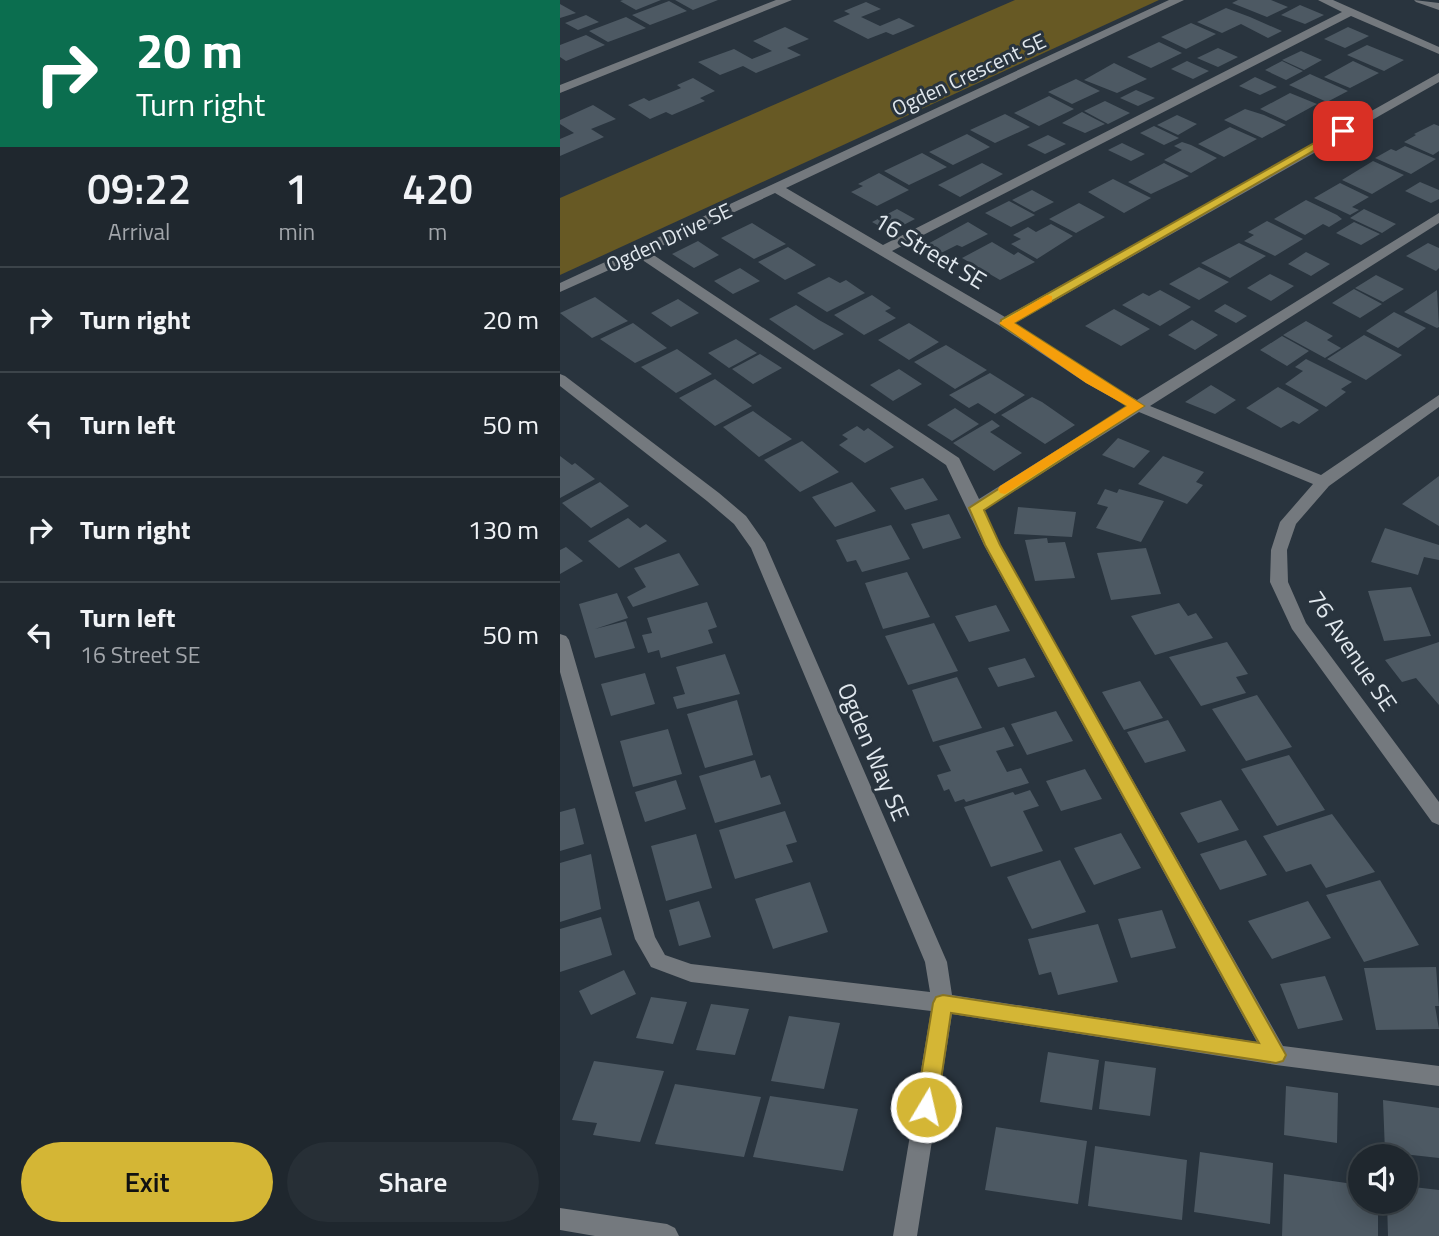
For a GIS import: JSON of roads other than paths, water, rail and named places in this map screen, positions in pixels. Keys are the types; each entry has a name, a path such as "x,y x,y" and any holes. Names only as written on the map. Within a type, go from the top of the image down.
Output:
{"street":[{"path":"560,89 786,0"},
{"name":"Ogden Crescent SE","path":"777,188 1178,0"},
{"path":"1324,0 1439,51"},
{"path":"1420,0 1439,7"},
{"path":"883,250 1352,12"},
{"path":"1005,323 1439,77"},
{"name":"16 Street SE","path":"777,188 1005,323 1091,380 1137,406 1323,482"},
{"name":"Ogden Drive SE","path":"560,288 777,188"},
{"path":"976,508 1439,217"},
{"path":"638,251 953,462 992,545 1276,1055"},
{"name":"Ogden Way SE","path":"560,379 713,497 740,520 759,547 936,962 943,1003 905,1236"},
{"name":"76 Avenue SE","path":"1439,400 1323,482 1288,523 1279,550 1279,582 1298,625 1439,817"},
{"path":"560,640 645,939 659,961 691,973 943,1003 1276,1055 1439,1076"},
{"path":"560,1219 667,1236"}]}
